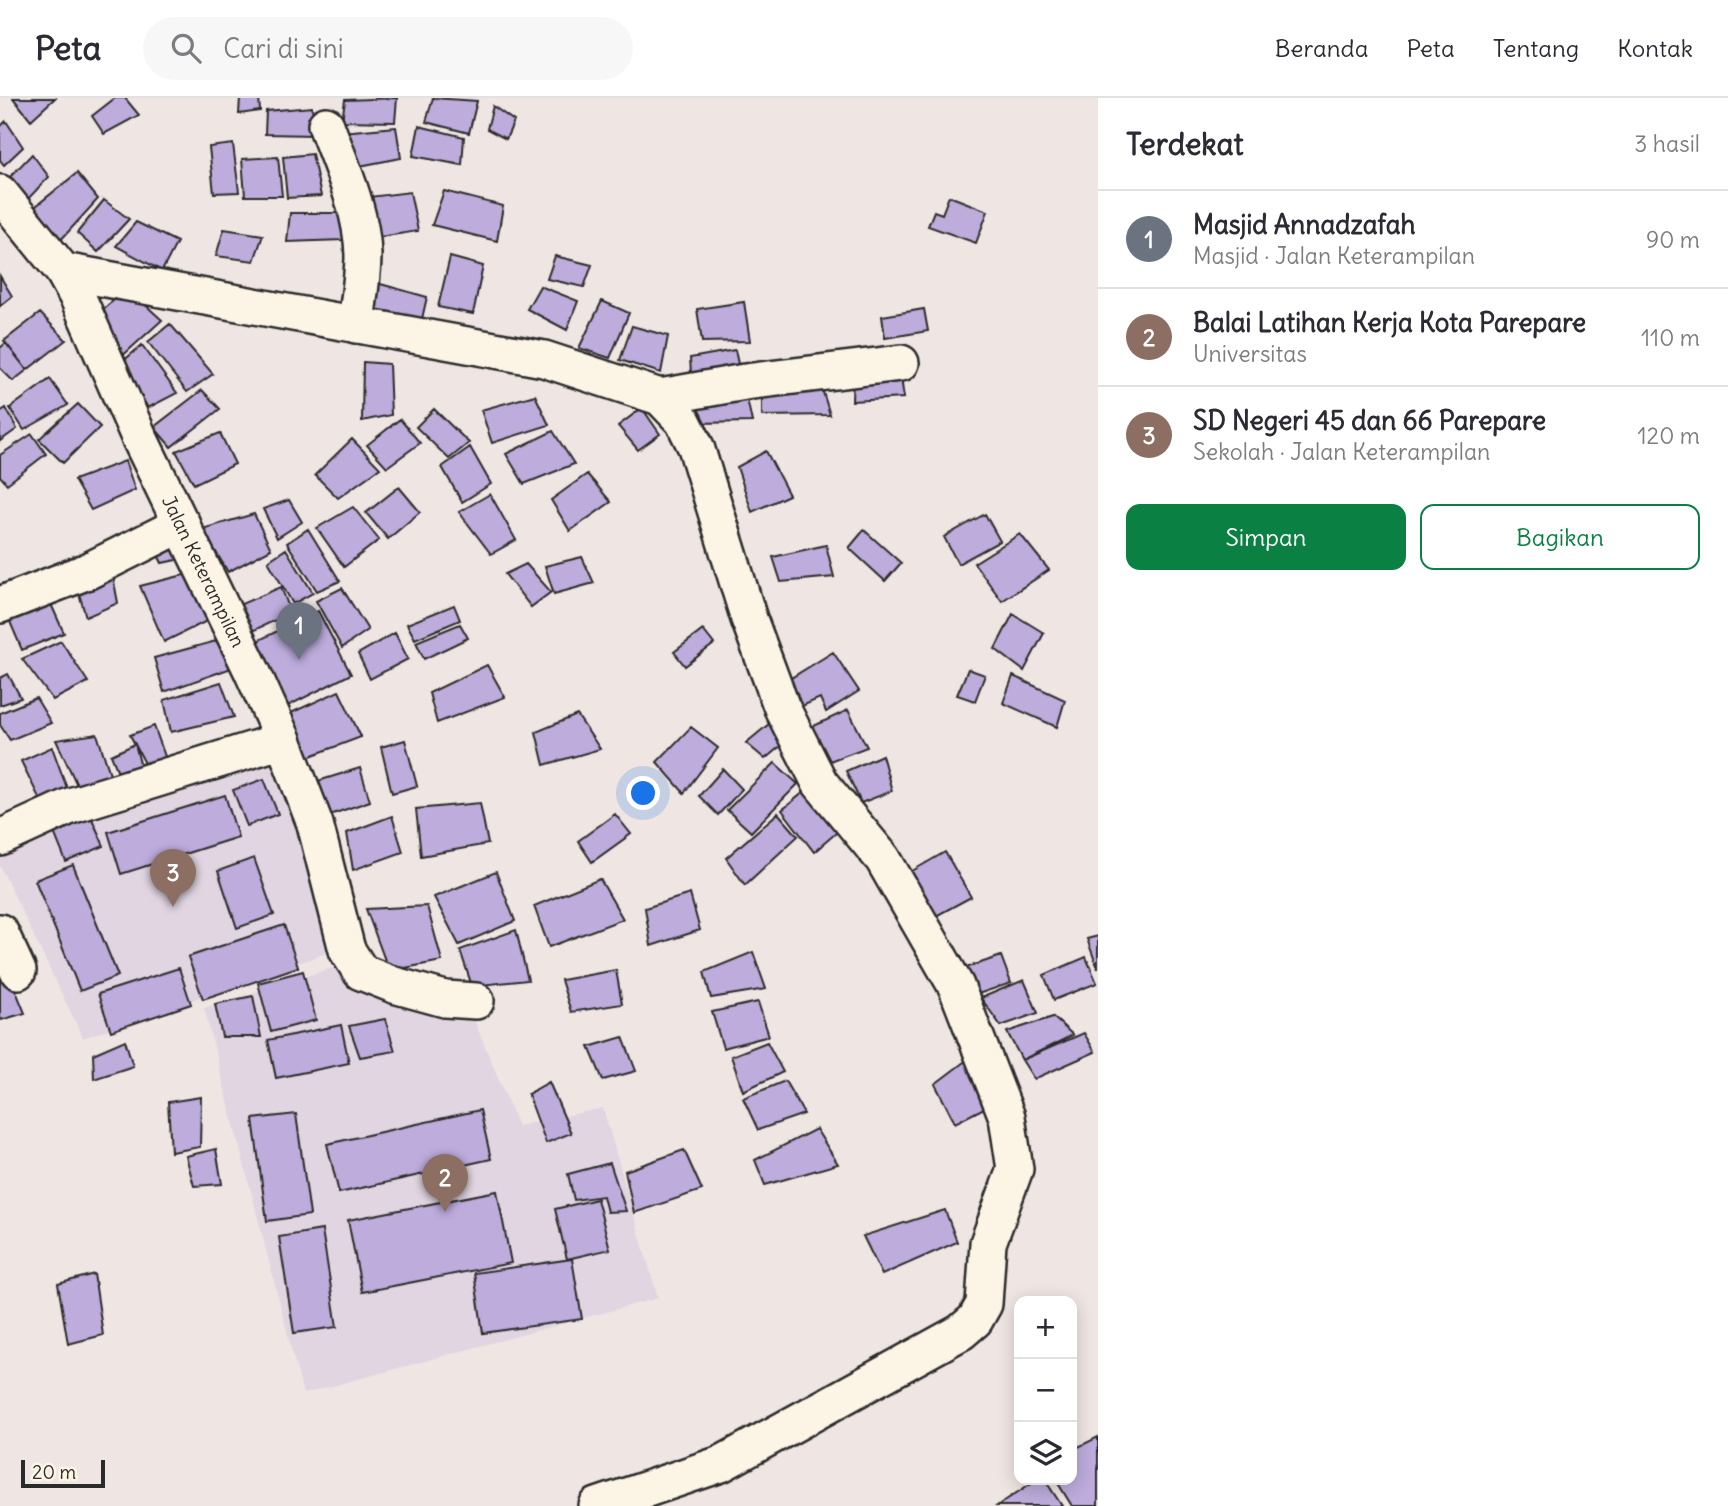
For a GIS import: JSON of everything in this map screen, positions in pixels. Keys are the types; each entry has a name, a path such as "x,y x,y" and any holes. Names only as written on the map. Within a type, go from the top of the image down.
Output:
{"street":[{"path":"326,125 353,198 360,228 363,255 356,325"},
{"name":"Jalan Keterampilan","path":"0,193 64,271 283,740 315,824 347,950 361,972 394,985 445,999 476,1001"},
{"path":"64,271 544,359 660,397 901,363"},
{"path":"597,1506 721,1464 961,1332 975,1320 984,1304 988,1243 1015,1169 1007,1117 956,986 883,859 820,783 799,745 749,619 696,447 683,421 660,397"},
{"path":"0,605 88,571 182,524"},
{"path":"0,838 70,806 283,740"},
{"path":"0,932 18,971"}],"shaded area":[{"path":"272,749 341,948 83,1038 0,866 0,854 95,806"},
{"path":"374,955 460,986 518,1126 603,1108 658,1298 303,1394 204,1008"}],"building":[{"path":"13,98 55,98 31,120"},
{"path":"115,98 125,98 139,115 104,134 92,116"},
{"path":"240,98 259,98 260,111 239,114"},
{"path":"397,98 395,122 342,121 345,100"},
{"path":"433,98 477,101 469,133 426,122"},
{"path":"493,106 514,121 506,139 487,129"},
{"path":"312,107 315,135 265,134 266,111"},
{"path":"6,121 23,147 4,165 0,160 0,127"},
{"path":"419,126 464,137 462,165 413,156"},
{"path":"396,127 401,158 349,168 342,132"},
{"path":"233,144 239,192 214,193 209,147"},
{"path":"32,154 49,177 25,202 8,179"},
{"path":"312,154 321,196 287,198 283,157"},
{"path":"278,157 282,196 245,196 242,159"},
{"path":"77,173 98,199 59,242 31,210"},
{"path":"444,191 503,206 497,241 432,225"},
{"path":"410,192 418,231 373,238 369,197"},
{"path":"949,196 988,211 976,243 928,226 934,211 942,214"},
{"path":"104,200 129,219 98,252 77,233"},
{"path":"290,213 343,213 343,240 287,242"},
{"path":"136,222 177,242 162,271 116,246"},
{"path":"224,229 263,235 254,261 216,256"},
{"path":"555,256 592,265 584,287 547,279"},
{"path":"450,257 483,266 473,314 438,307"},
{"path":"0,276 12,296 0,306"},
{"path":"377,283 427,297 421,323 368,313"},
{"path":"540,286 578,301 567,330 527,309"},
{"path":"128,289 162,320 118,360 93,317"},
{"path":"602,301 629,313 610,358 579,348"},
{"path":"744,302 750,341 702,342 697,309"},
{"path":"924,309 928,331 885,338 882,316"},
{"path":"40,313 66,340 27,370 4,341"},
{"path":"170,324 213,374 187,392 148,342"},
{"path":"632,326 668,336 661,373 620,360"},
{"path":"6,343 27,370 13,381 0,368 0,348"},
{"path":"142,345 177,393 148,408 121,363"},
{"path":"735,350 741,378 692,388 690,358"},
{"path":"363,362 389,364 391,415 362,421"},
{"path":"900,371 904,398 852,401 853,376"},
{"path":"50,379 68,405 24,430 10,408"},
{"path":"819,379 830,415 762,416 762,384"},
{"path":"202,390 220,409 171,447 154,427"},
{"path":"746,394 752,422 697,423 697,397"},
{"path":"535,395 549,425 492,443 481,410"},
{"path":"78,404 100,427 63,463 39,439"},
{"path":"6,408 17,429 0,441 0,412"},
{"path":"642,408 660,434 638,450 618,426"},
{"path":"434,409 469,443 449,459 416,427"},
{"path":"400,419 420,443 387,467 367,445"},
{"path":"553,431 574,464 524,484 506,454"},
{"path":"220,433 235,464 194,484 176,451"},
{"path":"32,434 46,454 7,484 0,476 0,455"},
{"path":"352,439 380,468 338,498 315,475"},
{"path":"470,447 491,484 462,502 442,467"},
{"path":"766,451 789,495 752,512 737,467"},
{"path":"125,461 135,490 91,510 74,480"},
{"path":"587,474 611,502 570,531 551,500"},
{"path":"399,487 420,512 388,539 366,513"},
{"path":"490,494 516,540 491,554 459,512"},
{"path":"289,500 302,522 277,538 263,509"},
{"path":"353,507 379,540 344,567 317,528"},
{"path":"254,514 271,549 228,572 202,529"},
{"path":"985,514 1000,541 958,564 944,537"},
{"path":"308,529 340,581 317,591 287,543"},
{"path":"864,530 901,563 885,581 849,548"},
{"path":"1020,534 1049,570 1002,601 974,563"},
{"path":"175,542 181,559 162,563 155,549"},
{"path":"826,545 834,577 781,582 773,557"},
{"path":"286,549 313,593 293,604 268,561"},
{"path":"582,557 594,583 554,594 545,566"},
{"path":"526,564 551,592 531,607 505,574"},
{"path":"112,571 118,603 86,617 77,587"},
{"path":"188,574 211,619 164,642 140,586"},
{"path":"281,587 291,613 250,632 239,605"},
{"path":"342,588 368,630 342,648 316,601"},
{"path":"51,604 64,633 22,650 8,617"},
{"path":"454,605 460,620 415,639 407,624"},
{"path":"318,611 351,674 280,710 247,646"},
{"path":"1013,614 1044,633 1024,671 995,649"},
{"path":"460,624 468,638 424,659 416,642"},
{"path":"703,630 714,644 685,666 674,652"},
{"path":"395,633 408,659 370,679 358,654"},
{"path":"220,640 237,666 164,692 154,658"},
{"path":"61,641 88,682 53,700 22,659"},
{"path":"833,652 859,691 826,712 820,698 800,707 788,680"},
{"path":"487,665 505,697 437,723 429,693"},
{"path":"968,669 985,675 975,701 957,695"},
{"path":"8,674 21,698 0,705 0,678"},
{"path":"1013,676 1065,700 1057,727 1003,703"},
{"path":"221,682 234,717 171,732 164,700"},
{"path":"339,691 361,737 300,760 282,717"},
{"path":"36,698 51,723 10,740 0,725 0,713"},
{"path":"848,710 867,747 819,765 801,732"},
{"path":"577,715 600,749 544,765 536,732"},
{"path":"775,719 789,739 765,759 746,743"},
{"path":"154,726 167,762 148,769 130,735"},
{"path":"691,727 718,748 684,793 657,762"},
{"path":"97,734 111,777 77,785 56,740"},
{"path":"405,740 417,786 392,793 381,747"},
{"path":"135,744 142,771 120,777 111,755"},
{"path":"52,747 68,791 42,804 21,761"},
{"path":"882,755 892,791 861,803 846,771"},
{"path":"775,763 798,784 751,832 727,810"},
{"path":"360,768 370,801 324,817 315,782"},
{"path":"723,769 742,789 718,815 699,796"},
{"path":"264,779 278,814 247,826 233,790"},
{"path":"809,788 843,827 814,852 782,810"},
{"path":"225,795 238,837 121,874 108,832"},
{"path":"480,803 488,844 421,856 416,809"},
{"path":"89,812 104,846 66,862 52,827"},
{"path":"778,813 798,836 745,885 726,858"},
{"path":"615,814 631,834 592,862 578,841"},
{"path":"392,816 403,852 353,870 347,833"},
{"path":"945,852 971,897 925,922 900,878"},
{"path":"254,858 274,915 237,928 218,871"},
{"path":"73,865 118,976 80,991 35,880"},
{"path":"496,872 515,921 459,945 434,897"},
{"path":"600,879 623,919 549,947 534,906"},
{"path":"690,894 700,930 651,946 645,908"},
{"path":"427,906 442,961 389,971 366,909"},
{"path":"284,925 298,967 203,999 188,957"},
{"path":"516,930 528,980 472,986 460,950"},
{"path":"1098,936 1098,969 1087,939"},
{"path":"0,952 25,1013 1,1020 0,1017"},
{"path":"753,952 766,989 711,998 704,972"},
{"path":"1001,956 1011,983 966,998 957,971"},
{"path":"1086,957 1097,983 1054,1000 1044,975"},
{"path":"179,968 191,1004 111,1031 98,994"},
{"path":"616,970 622,1004 571,1012 561,980"},
{"path":"303,971 316,1020 271,1032 258,983"},
{"path":"1024,980 1038,1013 1001,1026 981,998"},
{"path":"253,996 261,1037 222,1037 215,1004"},
{"path":"758,1002 769,1036 723,1048 712,1012"},
{"path":"1053,1017 1073,1035 1022,1060 1007,1032"},
{"path":"385,1019 395,1051 360,1057 349,1026"},
{"path":"341,1025 349,1063 276,1078 268,1040"},
{"path":"1084,1033 1095,1052 1034,1079 1022,1060"},
{"path":"623,1037 636,1071 603,1080 589,1047"},
{"path":"125,1040 133,1066 94,1079 93,1054"},
{"path":"767,1042 783,1072 743,1091 731,1056"},
{"path":"972,1056 992,1104 955,1123 935,1084"},
{"path":"785,1081 804,1114 758,1130 743,1098"},
{"path":"549,1082 571,1133 546,1143 528,1094"},
{"path":"201,1097 200,1147 171,1152 168,1102"},
{"path":"480,1110 491,1159 339,1193 327,1144"},
{"path":"296,1114 310,1215 267,1221 253,1119"},
{"path":"816,1129 838,1164 765,1185 755,1160"},
{"path":"216,1149 222,1184 194,1186 186,1156"},
{"path":"684,1150 702,1190 634,1213 625,1171"},
{"path":"610,1163 626,1211 607,1212 603,1196 574,1200 568,1174"},
{"path":"497,1191 511,1263 362,1292 348,1220"},
{"path":"597,1199 610,1249 567,1259 555,1209"},
{"path":"945,1210 957,1242 882,1275 863,1236"},
{"path":"322,1230 337,1327 294,1333 279,1237"},
{"path":"572,1259 582,1319 483,1333 474,1273"},
{"path":"94,1274 103,1335 68,1344 58,1284"},
{"path":"1098,1437 1098,1506 1072,1506 1059,1485 1077,1485 1077,1448"},
{"path":"1028,1485 1048,1485 1062,1506 997,1506"}],"place":[{"name":"Masjid Annadzafah","path":"299,660"},
{"name":"SD Negeri 45 dan 66 Parepare","path":"173,907"},
{"name":"Balai Latihan Kerja Kota Parepare","path":"445,1212"}]}
